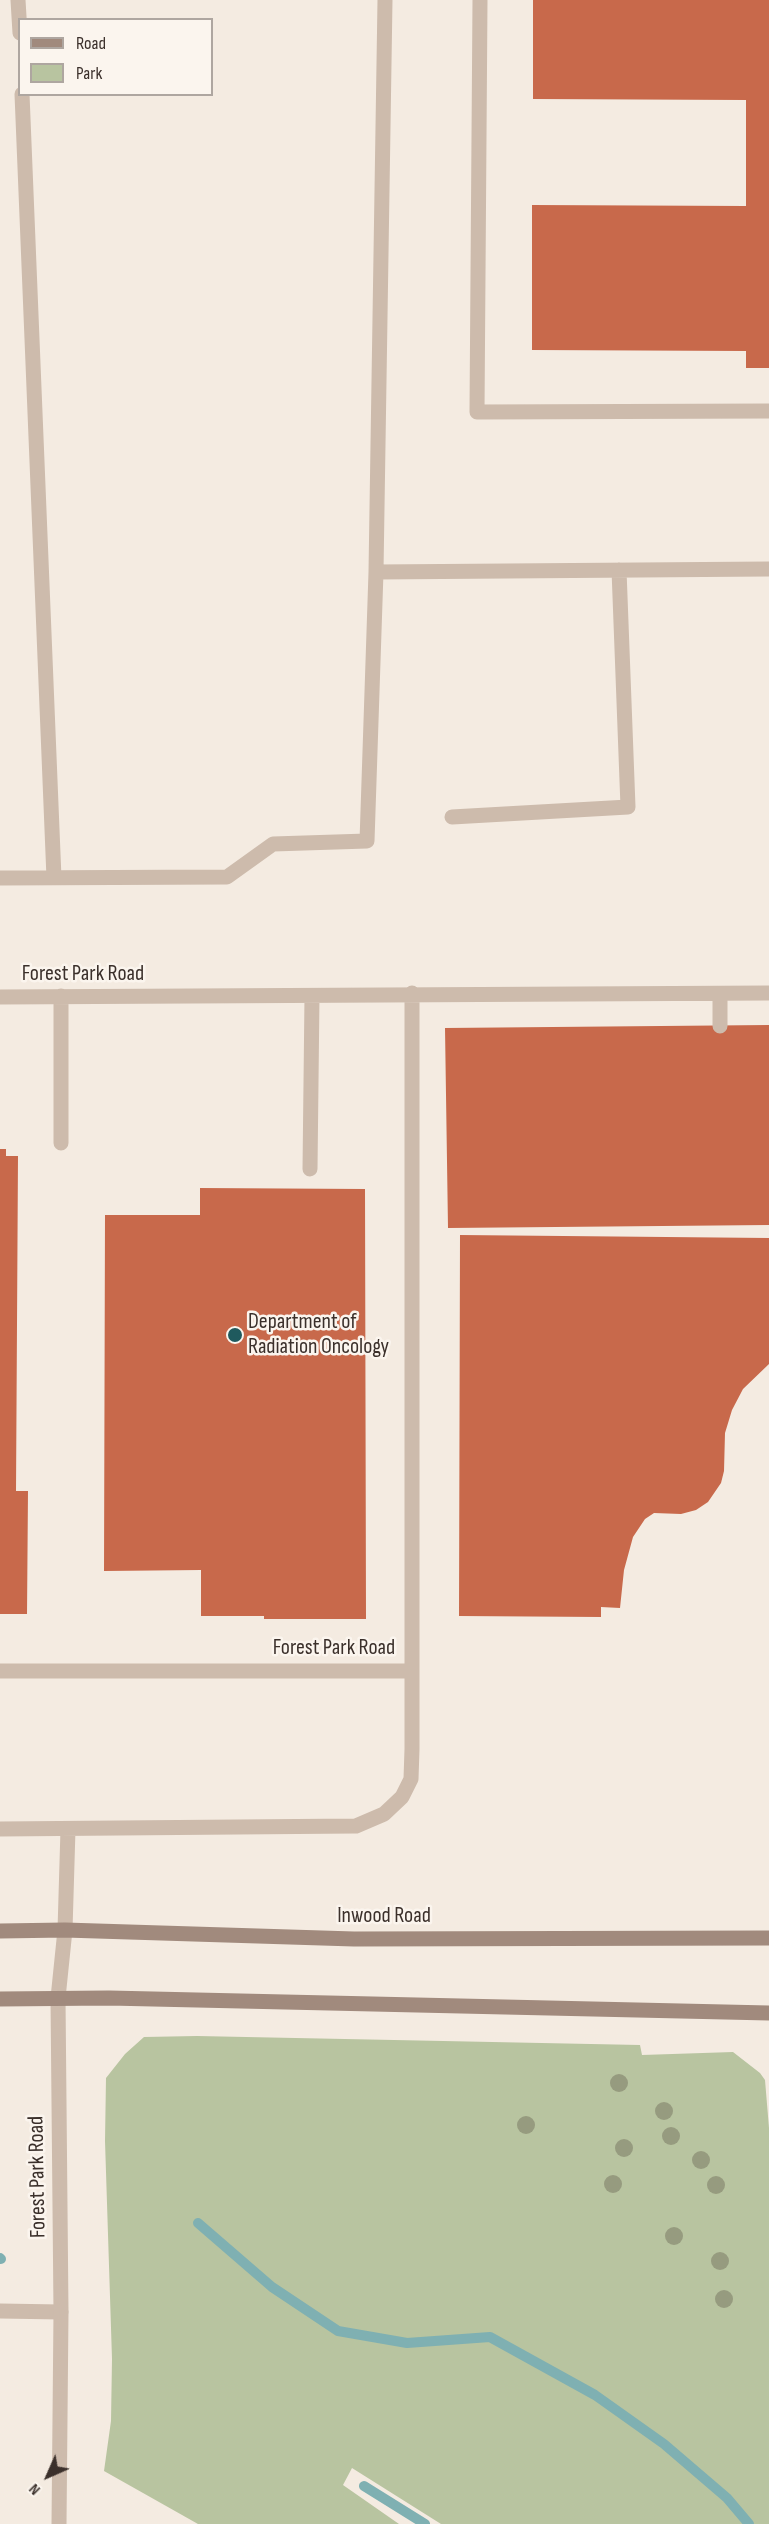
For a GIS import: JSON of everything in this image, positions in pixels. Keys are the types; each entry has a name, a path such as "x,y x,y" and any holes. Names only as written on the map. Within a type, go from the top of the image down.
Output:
{"main road":[{"name":"Inwood Road","path":"0,1931 65,1930 354,1940 769,1938"},
{"path":"0,1999 109,1998 769,2013"}],"street":[{"path":"18,0 19,18"},
{"path":"0,878 226,877 273,844 367,841 376,572 385,0"},
{"path":"480,0 477,412 769,411"},
{"path":"22,96 54,878"},
{"path":"376,572 769,569"},
{"path":"452,817 628,807 619,570"},
{"path":"412,993 412,1671"},
{"name":"Forest Park Road","path":"0,997 312,996 412,993 769,993"},
{"path":"720,994 720,1026"},
{"path":"61,996 61,1143"},
{"path":"310,1169 312,996"},
{"name":"Forest Park Road","path":"0,1671 412,1671 411,1779 402,1797 384,1814 356,1826 0,1829"},
{"name":"Forest Park Road","path":"59,2524 61,2312 58,1998 65,1930 68,1829"},
{"path":"0,2311 61,2312"}],"green space":[{"path":"197,2036 640,2045 642,2055 733,2052 760,2073 765,2080 769,2128 769,2524 441,2524 352,2468 343,2485 399,2524 198,2524 104,2471 111,2421 112,2359 105,2141 106,2078 125,2054 144,2037"}],"building":[{"path":"533,0 769,0 769,368 746,368 746,351 532,350 532,205 746,206 746,100 533,99"},
{"path":"769,1025 769,1225 448,1228 445,1028"},
{"path":"0,1149 6,1149 6,1156 18,1156 16,1491 28,1491 27,1614 0,1614"},
{"name":"Department of Radiation Oncology","path":"200,1188 365,1189 366,1619 264,1619 264,1616 201,1616 201,1570 104,1571 105,1215 200,1215"},
{"path":"460,1235 769,1238 769,1364 743,1389 732,1410 725,1433 724,1471 721,1483 708,1502 696,1510 681,1514 654,1513 645,1519 633,1537 624,1570 620,1608 601,1607 601,1617 459,1616"}],"waterway":[{"path":"198,2223 272,2287 338,2331 407,2343 490,2337 595,2395 664,2444 727,2498 749,2524"},
{"path":"364,2486 425,2524"}],"place":[{"name":"Department of Radiation Oncology","path":"235,1335"}]}
